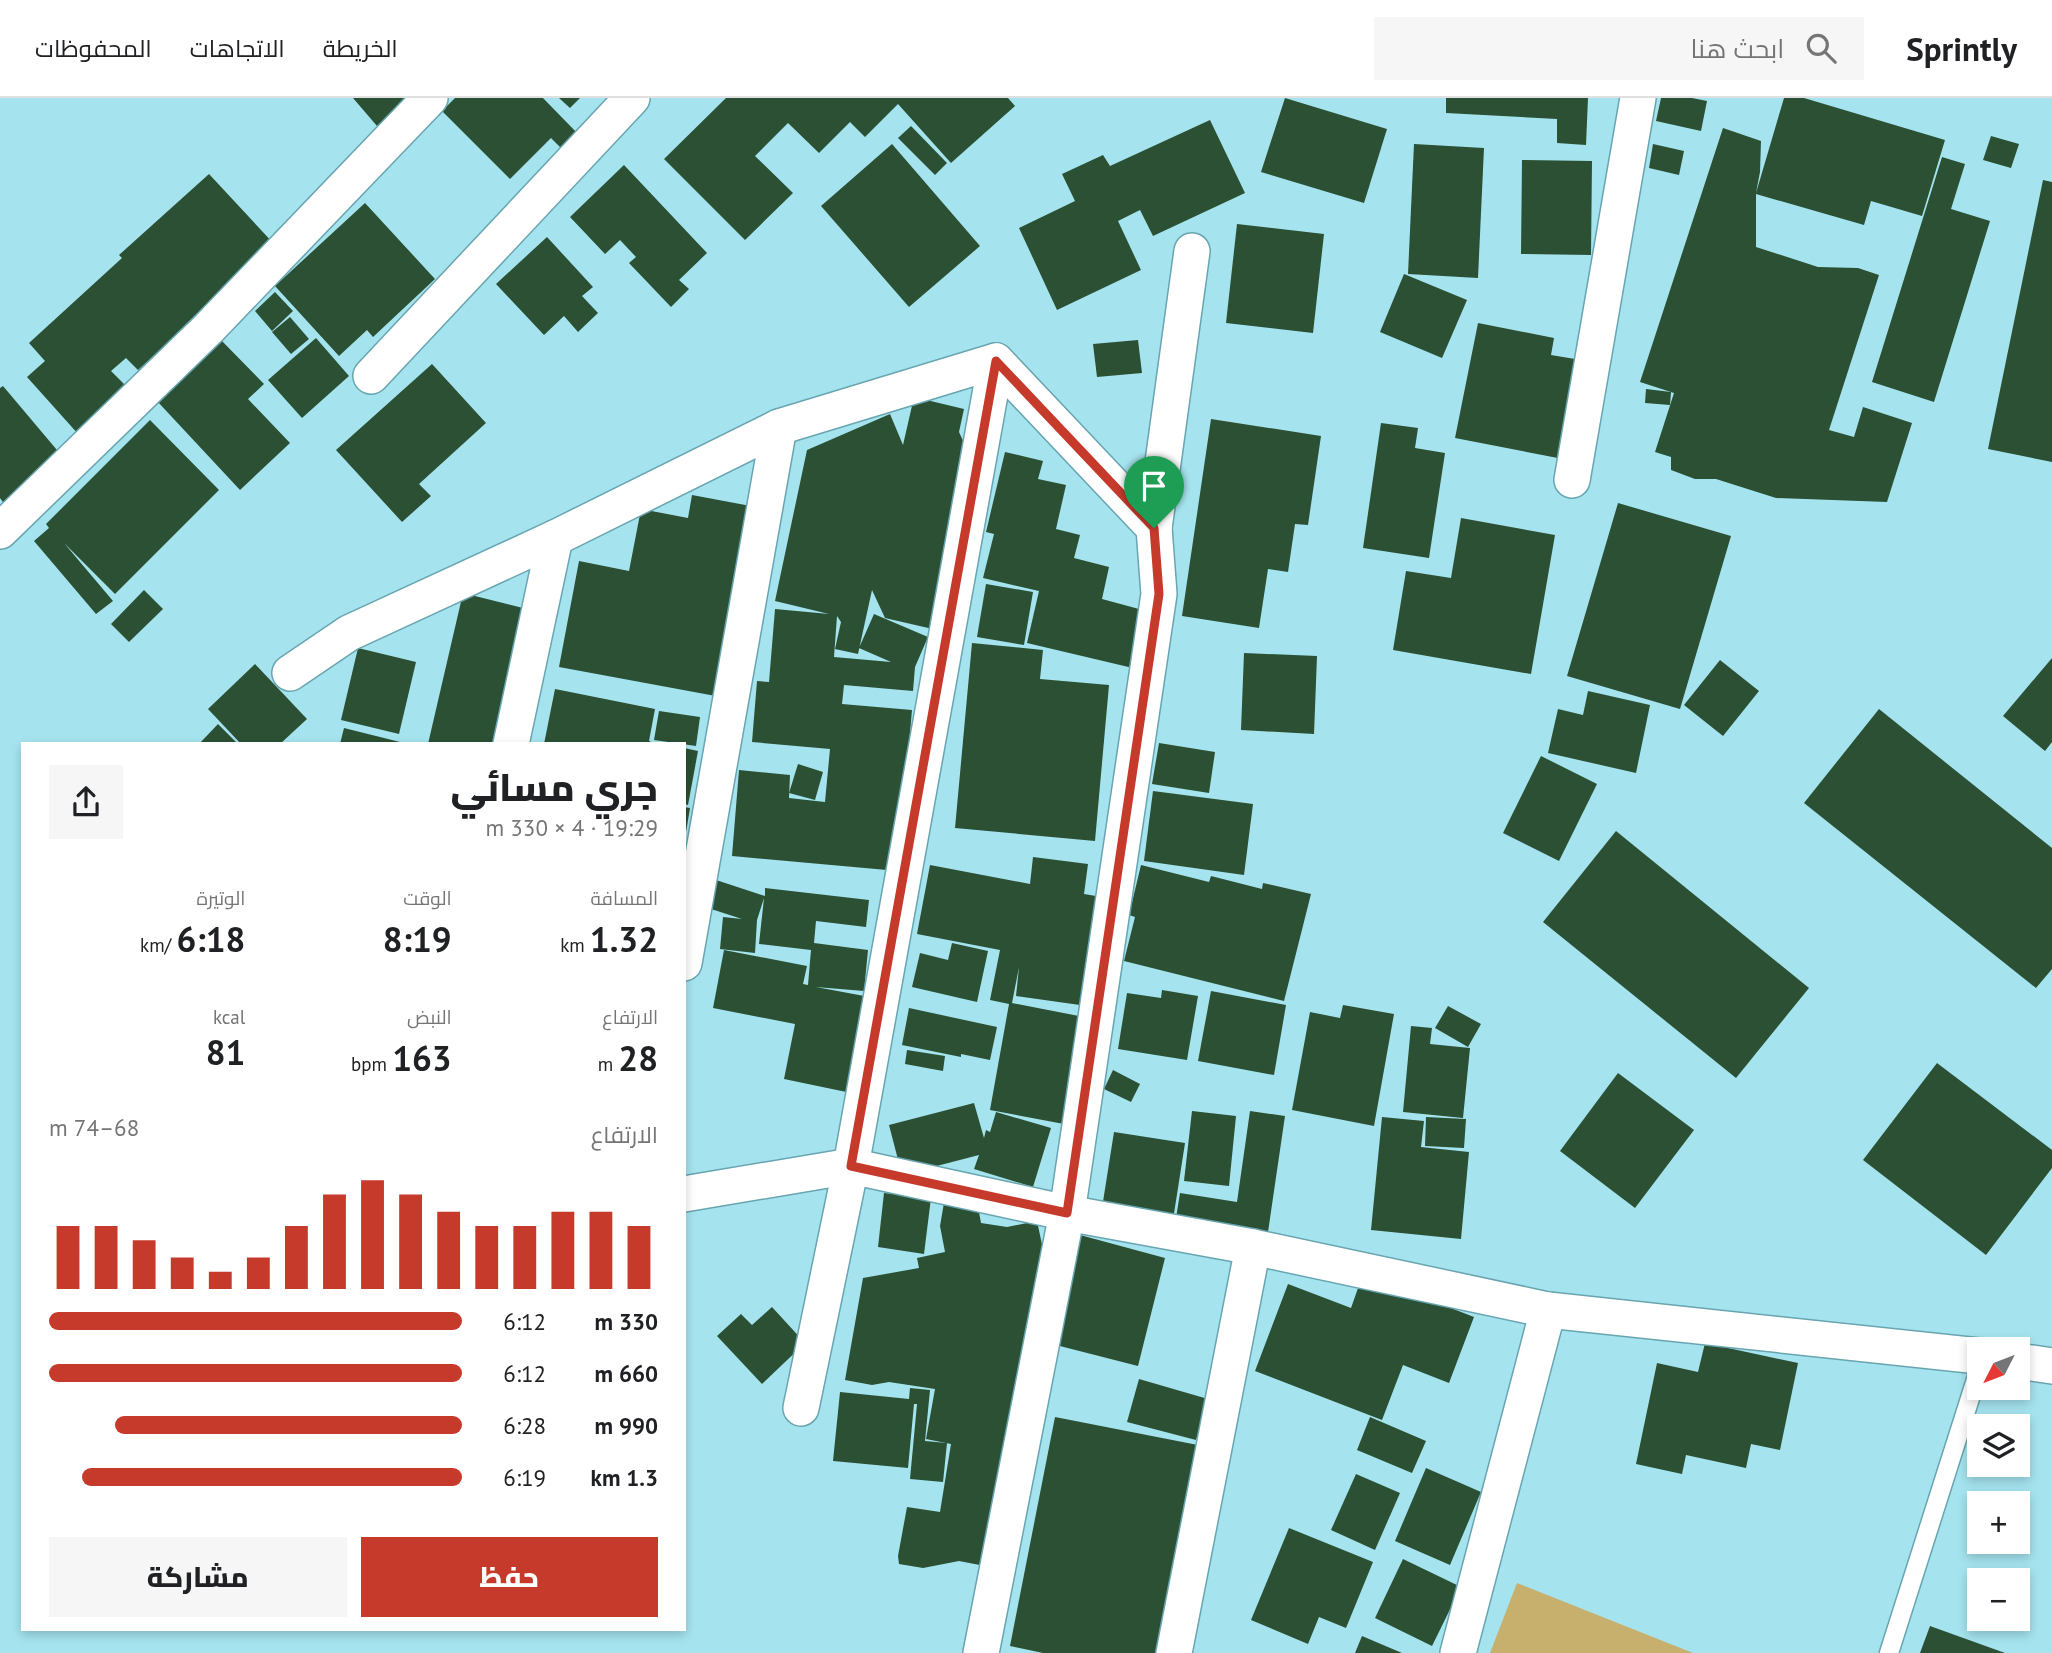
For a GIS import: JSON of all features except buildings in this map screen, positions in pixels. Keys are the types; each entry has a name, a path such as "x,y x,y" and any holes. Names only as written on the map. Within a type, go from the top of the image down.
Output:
{"street":[{"path":"0,531 209,328 430,98"},
{"path":"371,376 632,98"},
{"path":"1572,480 1638,98"},
{"path":"981,1653 1067,1213 1159,594 1154,528 1192,251"},
{"path":"996,361 1154,528"},
{"path":"290,673 349,633 555,538 779,427 996,361"},
{"path":"802,1408 851,1166 996,361"},
{"path":"686,952 779,427"},
{"path":"511,742 555,538"},
{"path":"686,1194 851,1166 1067,1213 1253,1247 1548,1310 1967,1355"},
{"path":"1174,1653 1253,1247"},
{"path":"1458,1653 1548,1310"},
{"path":"2030,1363 2052,1366"}],"lane":[{"path":"1889,1653 1969,1400"}],"shaded area":[{"path":"1517,1583 1693,1653 1490,1653"}],"route":[{"path":"996,361 1154,528 1159,594 1067,1213 851,1166 996,361"}]}
